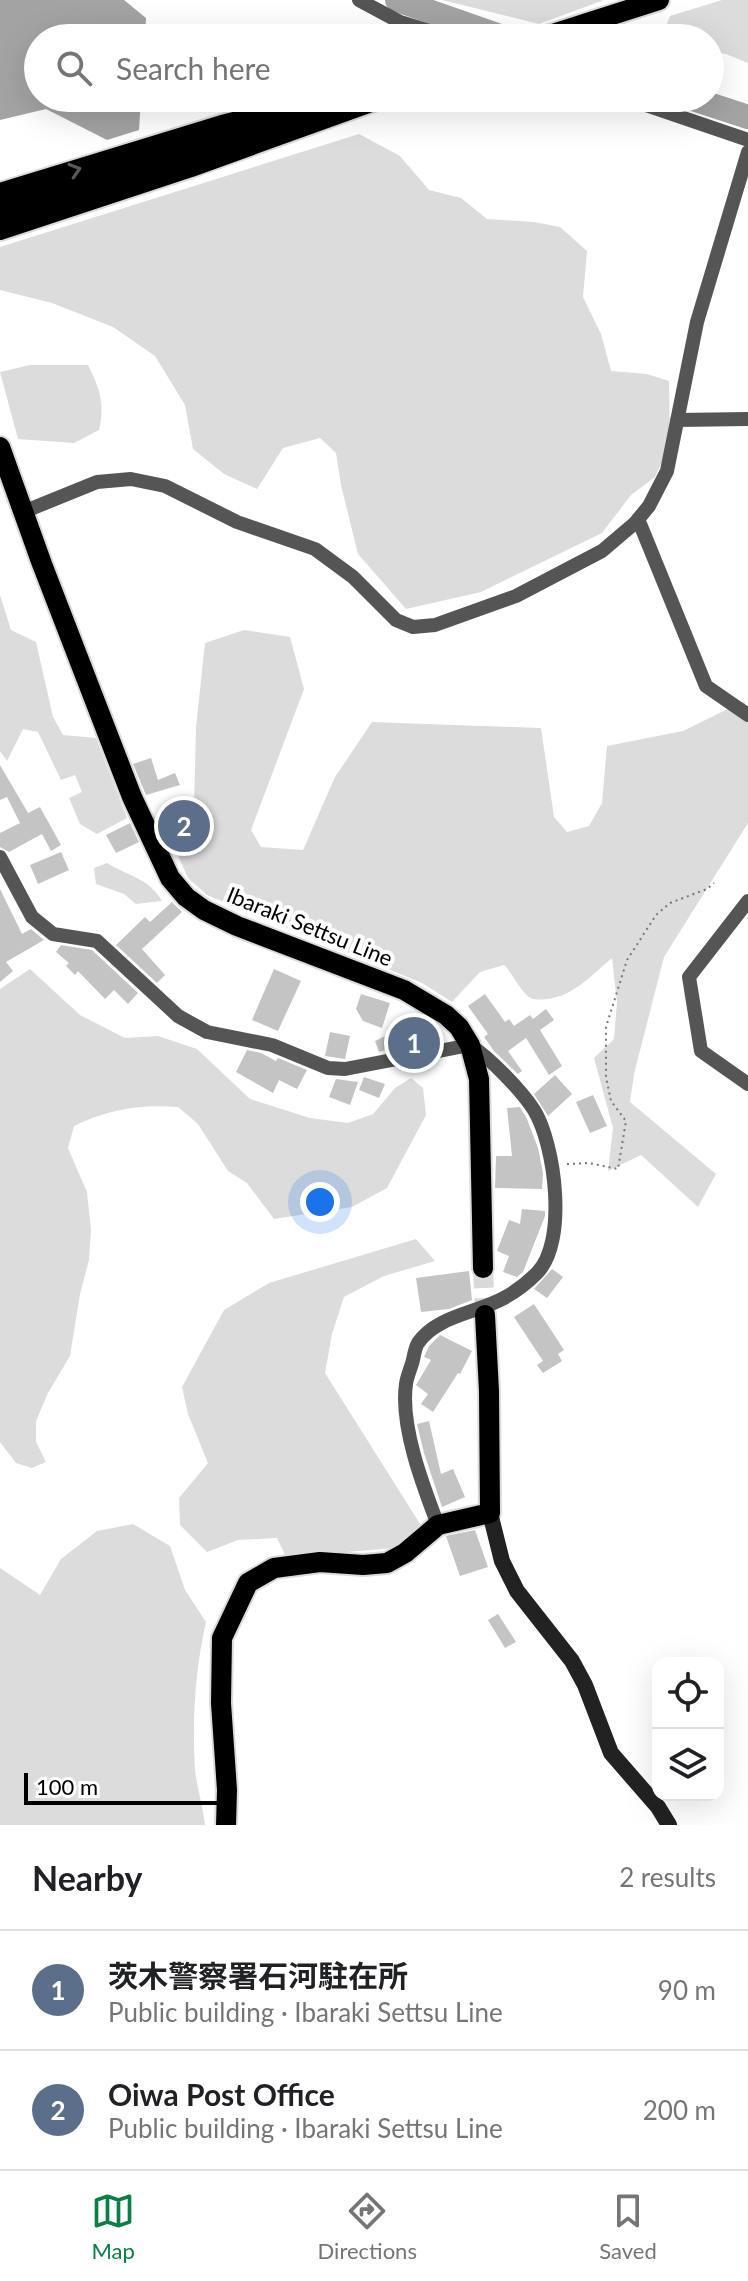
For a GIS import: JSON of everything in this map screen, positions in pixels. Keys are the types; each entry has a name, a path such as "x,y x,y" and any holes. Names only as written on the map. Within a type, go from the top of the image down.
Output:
{"highway":[{"path":"0,212 309,113"}],"main road":[{"path":"585,24 659,0"},
{"path":"0,193 187,153 332,112"},
{"path":"0,230 187,153"},
{"name":"Ibaraki Settsu Line","path":"0,447 132,797 170,878 186,897 204,910 237,926 404,990 446,1015 459,1027 470,1045 479,1079 483,1268"},
{"path":"485,1315 490,1513 502,1561 517,1591 572,1661 585,1685 611,1753 658,1807 669,1825"},
{"path":"226,1825 222,1638 248,1583 274,1568 320,1562 387,1563 405,1553 438,1525 490,1513"}],"street":[{"path":"359,0 406,24"},
{"path":"666,112 748,140"},
{"path":"23,512 97,482 131,479 165,486 237,522 315,549 353,577 396,620 413,627 435,625 516,596 602,551 649,506 667,471 697,322 748,152"},
{"path":"677,420 748,419"},
{"path":"638,519 706,686 748,715"},
{"path":"0,857 32,917 53,934 97,941 178,1016 207,1032 272,1045 328,1068 345,1069 470,1045 486,1056 534,1110 553,1165 555,1236 540,1271 504,1298 437,1326 418,1344 405,1385 408,1422 418,1472 438,1525"},
{"path":"748,901 689,977 701,1051 748,1084"}],"path":[{"path":"553,1165 589,1163 618,1169 626,1121 611,1101 606,1077 606,1027 618,985 627,960 656,915 670,903 707,889 714,883"}],"shaded area":[{"path":"0,0 124,0 146,18 146,24 24,24 24,112 33,112 0,120"},
{"path":"442,0 604,0 539,24"},
{"path":"722,0 748,0 748,63 724,54 724,24 667,24 670,16"},
{"path":"52,112 140,112 139,130 107,140"},
{"path":"359,134 400,156 429,190 461,198 487,219 560,227 587,251 583,297 601,334 611,371 647,374 669,381 670,445 655,477 631,495 602,533 481,592 406,609 358,554 336,453 320,438 283,448 257,489 224,474 193,449 185,405 155,356 113,327 52,303 0,290 0,247"},
{"path":"30,365 88,365 100,397 102,412 99,430 74,443 18,439 0,372"},
{"path":"0,595 11,630 36,642 53,717 63,735 96,738 127,818 97,834 80,824 69,798 82,792 75,775 61,780 38,732 23,729 7,761 0,751"},
{"path":"244,630 290,637 304,689 251,830 261,847 303,850 335,777 372,722 541,728 554,817 567,832 589,826 602,803 607,746 683,731 744,701 748,709 748,823 664,957 634,1074 630,1102 716,1174 698,1207 641,1155 608,1171 613,1128 594,1058 614,1039 617,1002 612,958 576,988 556,997 532,999 504,965 480,972 452,1002 422,983 207,895 188,878 171,840 168,823 194,809 196,727 205,643"},
{"path":"107,863 144,882 162,901 136,904 124,894 96,884 94,868"},
{"path":"30,969 80,1015 125,1038 158,1036 197,1049 250,1099 310,1118 348,1123 373,1114 395,1088 411,1078 423,1088 426,1115 387,1188 352,1207 274,1219 247,1183 228,1171 198,1124 178,1107 125,1109 74,1126 68,1148 87,1192 91,1230 89,1260 70,1356 36,1421 36,1442 46,1462 32,1468 16,1463 0,1442 0,989"},
{"path":"416,1239 435,1261 384,1276 344,1297 332,1334 325,1373 422,1527 395,1548 286,1557 277,1538 238,1540 207,1552 180,1525 179,1498 208,1463 188,1414 182,1387 224,1310 269,1283"},
{"path":"133,1524 170,1546 185,1590 206,1622 195,1695 194,1733 195,1770 205,1825 0,1825 0,1568 40,1595 61,1559 97,1531"}],"building":[{"path":"151,758 158,780 175,773 180,785 146,795 133,764"},
{"path":"0,765 28,813 40,807 61,845 51,851 42,834 9,852 0,847 0,833 20,823 7,797 0,800"},
{"path":"130,823 139,842 116,853 106,835"},
{"path":"61,852 69,870 38,884 30,865"},
{"path":"0,889 22,934 31,929 44,940 6,962 13,971 0,982"},
{"path":"172,902 182,912 142,949 165,975 157,983 116,945 145,917 150,922"},
{"path":"61,945 92,950 138,993 128,1004 114,990 105,999 78,971 75,975 66,966 69,963 56,952"},
{"path":"274,969 301,981 278,1031 252,1020"},
{"path":"361,994 390,1003 382,1028 363,1021 356,1009"},
{"path":"485,994 505,1022 509,1019 514,1026 530,1015 533,1019 546,1009 554,1020 540,1030 562,1066 549,1075 526,1038 508,1051 522,1071 518,1074 494,1051 484,1037 488,1034 468,1006"},
{"path":"395,1031 402,1045 379,1052 375,1041"},
{"path":"330,1032 350,1036 345,1059 325,1056"},
{"path":"247,1050 307,1070 297,1089 279,1080 273,1093 236,1072"},
{"path":"555,1075 572,1094 548,1116 534,1094"},
{"path":"364,1077 385,1084 379,1098 359,1090"},
{"path":"336,1079 358,1082 350,1105 329,1097"},
{"path":"593,1095 607,1126 590,1133 576,1102"},
{"path":"520,1107 538,1148 543,1173 542,1189 495,1188 496,1156 512,1156 507,1108"},
{"path":"522,1209 545,1211 545,1216 523,1272 517,1277 503,1272 509,1256 497,1251 509,1220 520,1224"},
{"path":"552,1269 563,1277 547,1298 534,1289"},
{"path":"469,1271 472,1300 449,1309 421,1312 416,1278"},
{"path":"534,1304 564,1350 558,1354 562,1361 543,1373 537,1365 543,1361 514,1317"},
{"path":"440,1335 472,1351 433,1412 421,1404 428,1394 416,1385 431,1360 424,1357 429,1346"},
{"path":"429,1421 441,1474 453,1469 465,1497 442,1507 417,1424"},
{"path":"475,1530 488,1567 460,1576 446,1536"},
{"path":"498,1614 516,1642 505,1648 488,1620"}],"waterway":[{"path":"397,0 466,24"},
{"path":"724,109 748,117"}],"tunnel":[{"path":"483,1268 485,1315"}],"place":[{"name":"Oiwa Post Office","path":"184,826"},
{"name":"茨木警察署石河駐在所","path":"414,1043"}]}
